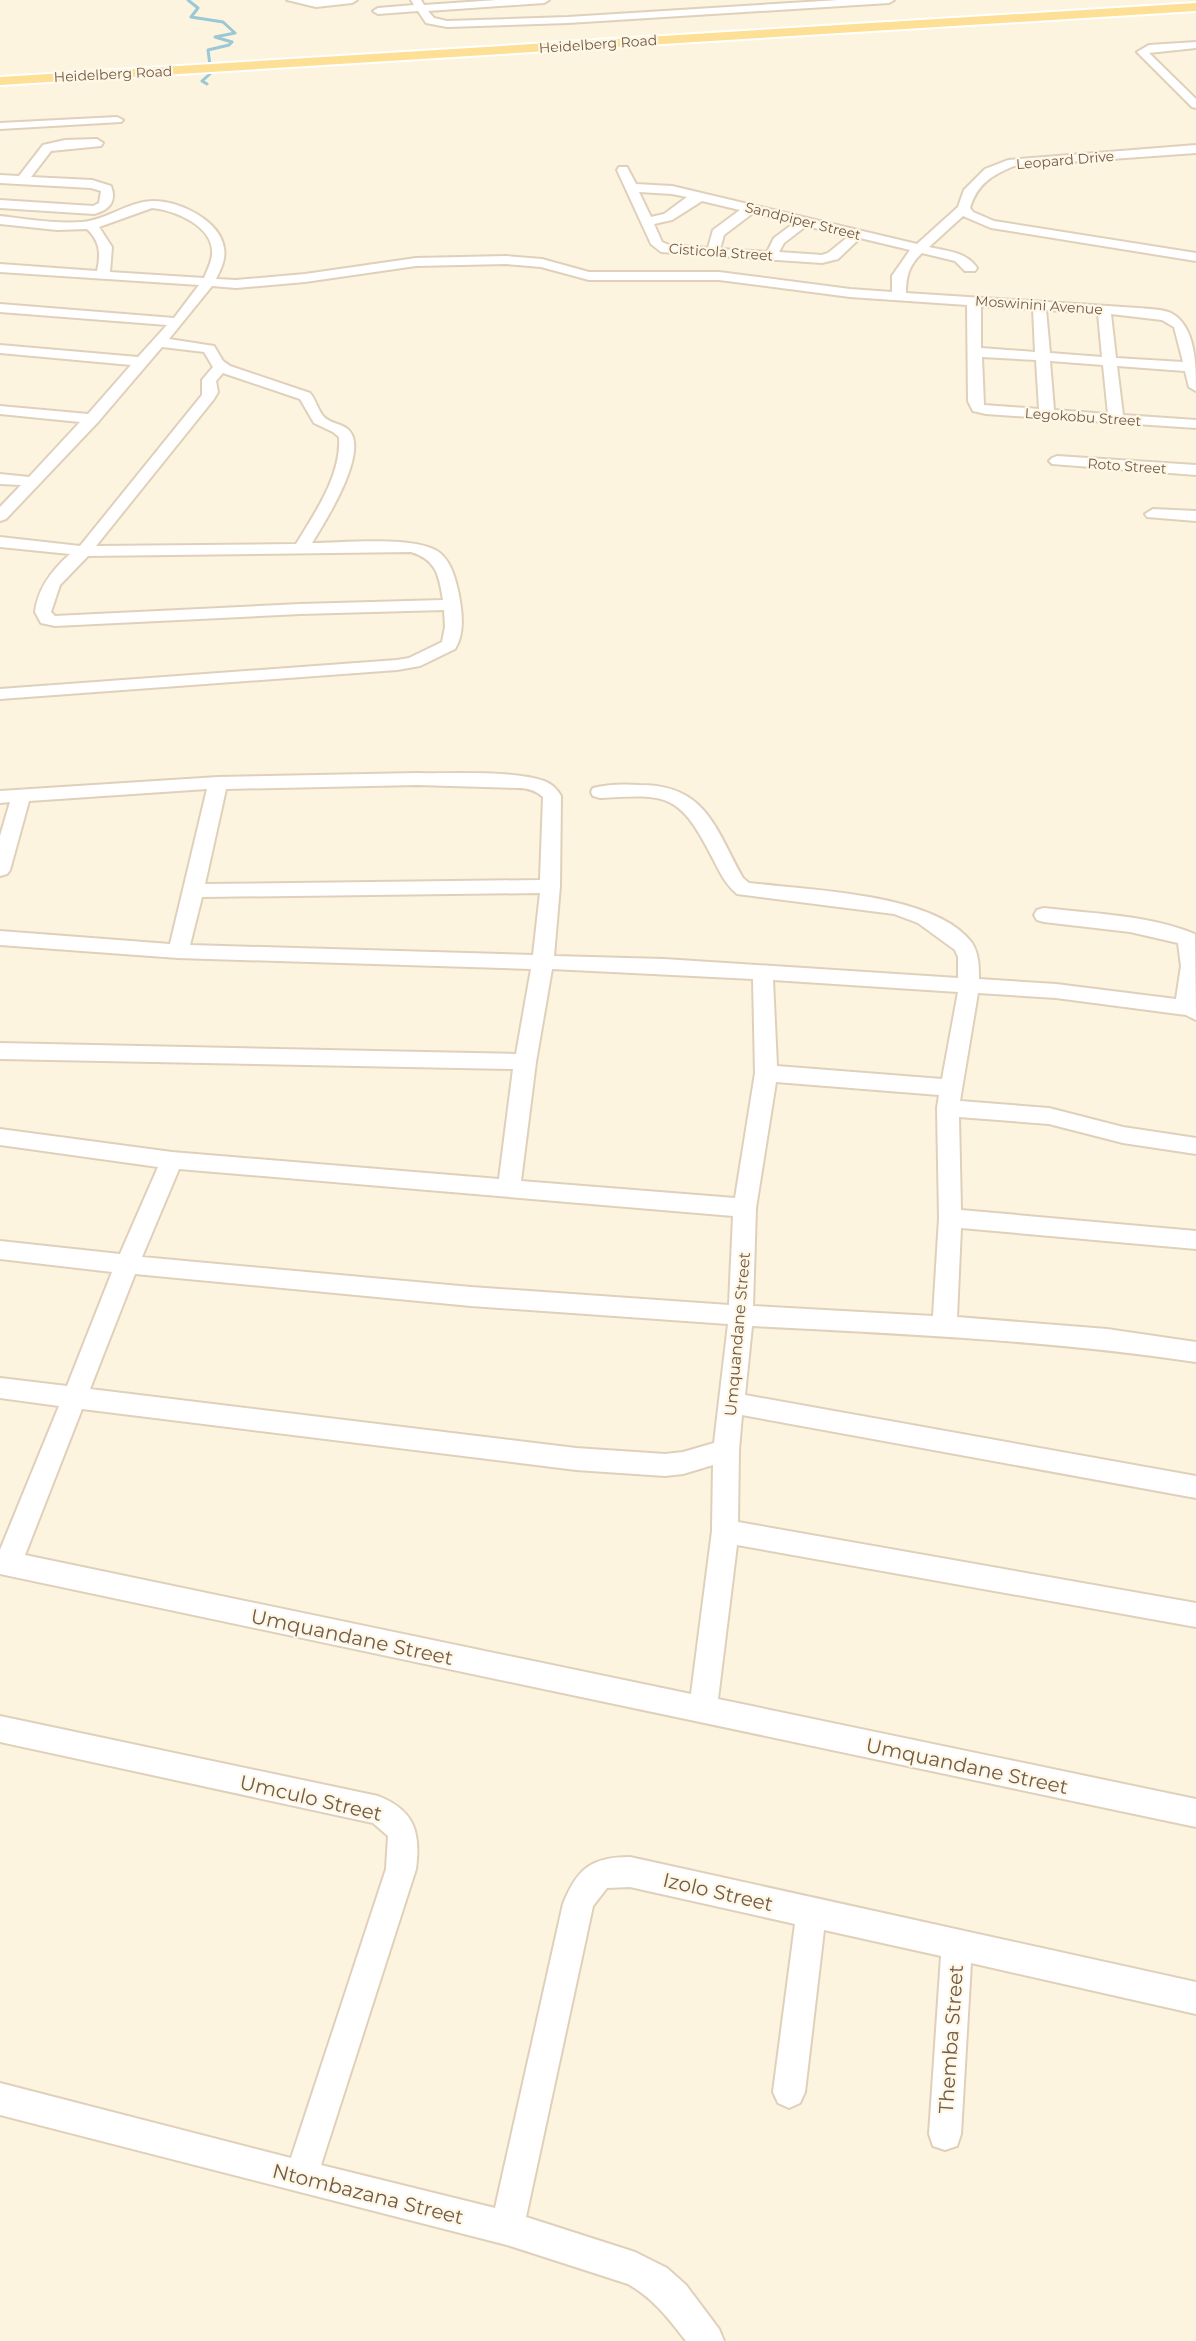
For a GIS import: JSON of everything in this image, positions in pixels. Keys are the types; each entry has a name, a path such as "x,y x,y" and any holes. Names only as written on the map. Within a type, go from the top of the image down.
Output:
{"main road":[{"name":"Heidelberg Road","path":"0,81 1196,7"}],"street":[{"path":"292,0 316,3 352,0"},
{"path":"378,11 419,4 544,0"},
{"path":"664,0 671,13"},
{"path":"419,4 430,21 447,24 890,0"},
{"path":"1193,48 1149,48 1142,52 1196,105"},
{"path":"2,128 117,120"},
{"path":"23,180 47,148 65,144 97,143"},
{"name":"Leopard Drive","path":"899,296 899,276 902,268 918,249 964,208 968,193 989,172 1012,163 1196,150"},
{"name":"Cisticola Street","path":"623,170 657,244 671,250 828,258 858,234"},
{"path":"0,179 92,184 106,189 107,201 104,206 94,210 0,204"},
{"name":"Sandpiper Street","path":"633,188 667,189 751,208 959,258 967,263 969,268"},
{"path":"646,222 668,217 693,199 702,197"},
{"path":"0,220 90,225 106,221 130,208 161,206 178,210 196,220 215,240 219,253 207,283 177,322 93,419 0,516"},
{"path":"713,252 718,233 751,208"},
{"path":"964,208 969,215 991,224 1196,257"},
{"path":"771,256 779,241 804,221"},
{"path":"90,225 101,234 106,243 107,261 103,274"},
{"name":"Moswinini Avenue","path":"0,268 236,284 297,279 416,262 506,260 542,263 589,276 719,276 830,291 1155,314 1175,321 1183,329 1196,387"},
{"path":"974,301 975,352 1191,367"},
{"path":"1039,305 1041,357 1047,414"},
{"path":"0,308 177,322"},
{"path":"1104,310 1116,419"},
{"path":"159,342 209,350 221,368 305,396 317,418 342,431 347,445 336,487 327,507 301,549"},
{"path":"0,349 142,362"},
{"name":"Legokobu Street","path":"975,352 975,401 978,408 1196,424"},
{"path":"221,368 209,380 211,392 209,396 84,551 70,562 54,581 43,607 46,619 87,621 281,610 451,605"},
{"path":"0,410 93,419"},
{"name":"Roto Street","path":"1057,461 1196,470"},
{"path":"0,479 33,483"},
{"path":"1153,514 1196,516"},
{"path":"0,542 84,551 404,546 426,551 435,556 444,568 454,634 449,645 403,665 0,694"},
{"path":"0,797 218,783 417,779 533,783 548,790 552,796 550,886 543,961 525,1062 509,1189"},
{"path":"178,951 218,783"},
{"path":"600,792 662,793 673,795 689,804 735,882 744,889 914,912 954,937 964,947 968,957 969,985 950,1098 950,1218 944,1326"},
{"path":"0,870 21,796"},
{"path":"194,891 550,886"},
{"path":"1044,915 1130,925 1176,934 1188,939 1191,966 1185,998 1192,1010"},
{"path":"0,938 178,951 543,961 762,972 1118,997 1192,1010"},
{"name":"Umquandane Street","path":"703,1711 725,1531 726,1450 741,1317 745,1208 766,1072 762,972"},
{"path":"0,1052 525,1062"},
{"path":"766,1072 950,1098 1049,1116 1123,1135 1196,1146"},
{"path":"0,1137 172,1160 745,1208"},
{"path":"4,1563 76,1396 127,1265 172,1160"},
{"path":"950,1218 1196,1240"},
{"path":"0,1250 127,1265 410,1292 741,1317 944,1326 1107,1339 1196,1352"},
{"path":"0,1388 576,1459 643,1465 683,1463 726,1450"},
{"path":"732,1403 1196,1487"},
{"path":"725,1531 1196,1615"},
{"name":"Umquandane Street","path":"4,1563 1196,1813"},
{"name":"Umculo Street","path":"0,1729 378,1810 393,1818 402,1832 404,1850 401,1869 301,2177"},
{"name":"Izolo Street","path":"507,2228 578,1904 585,1887 596,1876 611,1871 630,1872 1196,1998"},
{"path":"789,2092 811,1913"},
{"name":"Themba Street","path":"945,2134 957,1945"},
{"name":"Ntombazana Street","path":"0,2099 507,2228 635,2269 655,2280 674,2297 707,2341"}],"waterway":[{"path":"188,0 198,8 191,17 223,22 235,33 215,37 232,42 229,45 208,50 211,73 202,81 207,84"}]}
